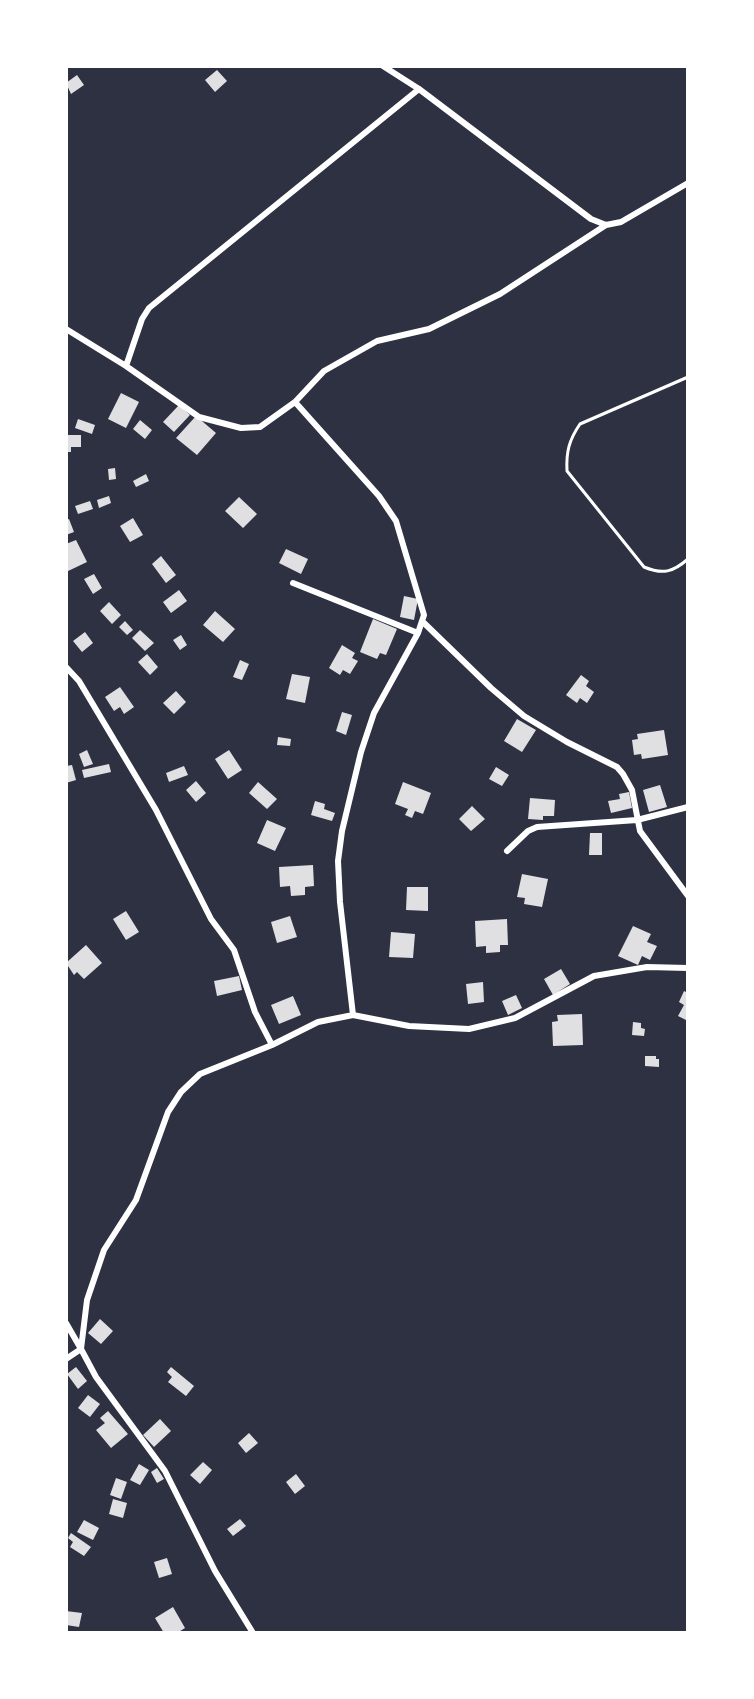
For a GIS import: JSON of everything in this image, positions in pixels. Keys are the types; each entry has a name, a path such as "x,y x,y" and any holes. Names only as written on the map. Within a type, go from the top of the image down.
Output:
{"street":[{"path":"383,66 419,89 591,219 606,225"},
{"path":"126,366 142,319 149,308 419,89"},
{"path":"66,329 199,417 241,428 260,427 295,402 324,371 377,341 429,329 500,294 606,225 621,222 688,183"},
{"path":"295,402 379,496 396,521 424,615 418,633 374,713 342,831 338,861 340,902 353,1015"},
{"path":"293,583 418,633"},
{"path":"423,622 524,716 617,767 632,790 637,820 644,838 688,896"},
{"path":"66,667 79,681 156,810 190,882 211,919 234,950 255,1012 272,1045"},
{"path":"507,851 528,831 537,827 637,820 688,807"},
{"path":"66,1359 81,1349 87,1300 104,1250 136,1200 168,1112 181,1092 200,1074 272,1045 318,1022 353,1015 409,1026 469,1029 515,1018 594,976 647,967 688,968"},
{"path":"66,1323 96,1377 165,1471 215,1571 253,1633"}],"lane":[{"path":"688,377 580,424 570,438 566,454 567,471 644,567 666,573 688,559"}],"building":[{"path":"217,70 227,81 215,92 205,80"},
{"path":"77,75 84,85 71,94 66,83"},
{"path":"121,393 139,402 126,428 108,419"},
{"path":"179,405 190,415 174,432 163,422"},
{"path":"196,416 216,433 197,455 176,438"},
{"path":"78,419 95,425 92,434 75,428"},
{"path":"140,420 152,430 145,439 133,429"},
{"path":"66,435 81,435 81,447 71,447 71,452 66,452"},
{"path":"115,468 116,479 109,480 108,469"},
{"path":"146,474 149,481 136,487 133,481"},
{"path":"109,496 111,503 99,508 97,500"},
{"path":"239,497 257,514 243,528 225,511"},
{"path":"90,501 93,509 78,514 75,506"},
{"path":"133,518 143,535 130,542 120,526"},
{"path":"69,519 74,532 66,535 66,520"},
{"path":"76,540 87,562 66,572 66,544"},
{"path":"286,549 308,559 301,574 279,563"},
{"path":"161,556 176,575 166,583 152,564"},
{"path":"94,574 102,588 93,594 84,579"},
{"path":"179,590 187,601 171,613 163,602"},
{"path":"404,596 418,599 414,620 400,617"},
{"path":"109,602 121,615 112,624 100,611"},
{"path":"215,611 235,629 223,642 203,625"},
{"path":"373,619 397,629 386,655 380,653 377,659 360,652"},
{"path":"125,621 133,630 127,635 119,627"},
{"path":"140,630 154,643 145,651 132,638"},
{"path":"85,632 93,643 82,652 73,641"},
{"path":"181,635 187,645 180,650 173,640"},
{"path":"342,645 355,653 352,658 358,661 350,674 343,670 340,675 329,668"},
{"path":"147,654 158,667 150,675 138,662"},
{"path":"240,660 249,664 242,680 233,677"},
{"path":"292,674 310,677 305,703 286,699"},
{"path":"581,675 589,681 586,686 594,692 587,703 580,698 577,703 566,695"},
{"path":"120,687 134,707 124,714 120,707 114,711 105,697"},
{"path":"176,691 186,702 174,714 163,703"},
{"path":"342,712 352,715 346,735 336,731"},
{"path":"517,719 536,730 522,752 504,741"},
{"path":"664,730 668,755 642,759 641,754 634,755 632,740 638,739 637,734"},
{"path":"278,737 291,739 290,746 277,745"},
{"path":"87,750 93,764 84,767 79,754"},
{"path":"229,750 242,770 228,779 215,759"},
{"path":"109,764 111,772 84,778 82,770"},
{"path":"72,765 76,780 66,783 66,766"},
{"path":"184,766 188,775 169,782 166,773"},
{"path":"496,767 509,775 502,786 489,779"},
{"path":"196,781 206,793 196,802 186,790"},
{"path":"258,782 277,799 267,809 249,793"},
{"path":"403,782 431,793 423,814 415,811 412,818 405,815 408,809 395,804"},
{"path":"660,785 667,807 649,812 643,790"},
{"path":"629,792 632,808 611,813 608,801 620,799 619,794"},
{"path":"530,798 555,800 554,816 543,816 543,820 528,819"},
{"path":"315,801 325,804 324,809 335,813 332,821 311,815"},
{"path":"472,806 485,819 471,831 459,819"},
{"path":"267,820 286,828 275,851 257,843"},
{"path":"590,833 602,833 602,855 589,855"},
{"path":"313,865 314,886 305,887 305,895 291,896 290,886 280,887 279,867"},
{"path":"522,874 548,879 542,907 524,904 525,898 517,897"},
{"path":"407,887 428,887 428,911 406,910"},
{"path":"126,911 139,932 126,940 113,919"},
{"path":"290,916 297,937 277,943 271,922"},
{"path":"507,919 508,945 500,945 500,952 486,953 486,946 476,947 475,921"},
{"path":"633,926 651,934 647,942 657,946 650,960 642,956 638,965 618,956"},
{"path":"391,932 415,934 413,958 389,957"},
{"path":"86,945 102,963 84,979 77,972 74,975 66,963"},
{"path":"561,969 570,984 553,995 544,979"},
{"path":"239,976 242,990 217,996 214,981"},
{"path":"483,982 484,1002 468,1004 466,984"},
{"path":"684,991 688,993 686,1020 678,1016 684,1005 679,1002"},
{"path":"516,995 522,1008 508,1015 502,1001"},
{"path":"293,996 301,1015 279,1024 271,1005"},
{"path":"582,1014 583,1045 553,1046 552,1022 558,1021 557,1015"},
{"path":"633,1022 641,1023 641,1028 645,1029 644,1036 632,1035"},
{"path":"645,1056 656,1056 659,1067 645,1066"},
{"path":"100,1319 113,1331 101,1344 88,1333"},
{"path":"76,1367 87,1381 78,1389 67,1374"},
{"path":"171,1367 194,1386 186,1396 168,1382 172,1377 167,1372"},
{"path":"88,1395 100,1404 90,1417 78,1408"},
{"path":"108,1411 128,1434 111,1448 96,1430 105,1423 100,1418"},
{"path":"160,1419 171,1431 154,1447 143,1435"},
{"path":"249,1433 258,1443 246,1453 238,1443"},
{"path":"203,1462 212,1470 200,1484 190,1475"},
{"path":"139,1464 149,1470 140,1485 130,1480"},
{"path":"157,1468 164,1479 157,1483 151,1472"},
{"path":"296,1474 305,1486 295,1494 286,1482"},
{"path":"116,1478 127,1482 121,1499 110,1495"},
{"path":"113,1499 127,1503 123,1518 109,1514"},
{"path":"240,1519 246,1526 233,1536 227,1529"},
{"path":"84,1520 99,1528 93,1540 77,1532"},
{"path":"71,1533 91,1547 84,1556 70,1547 73,1542 68,1538"},
{"path":"167,1558 172,1574 159,1578 154,1562"},
{"path":"173,1607 185,1628 177,1633 164,1633 155,1618"},
{"path":"66,1611 82,1613 79,1627 66,1625"}]}
